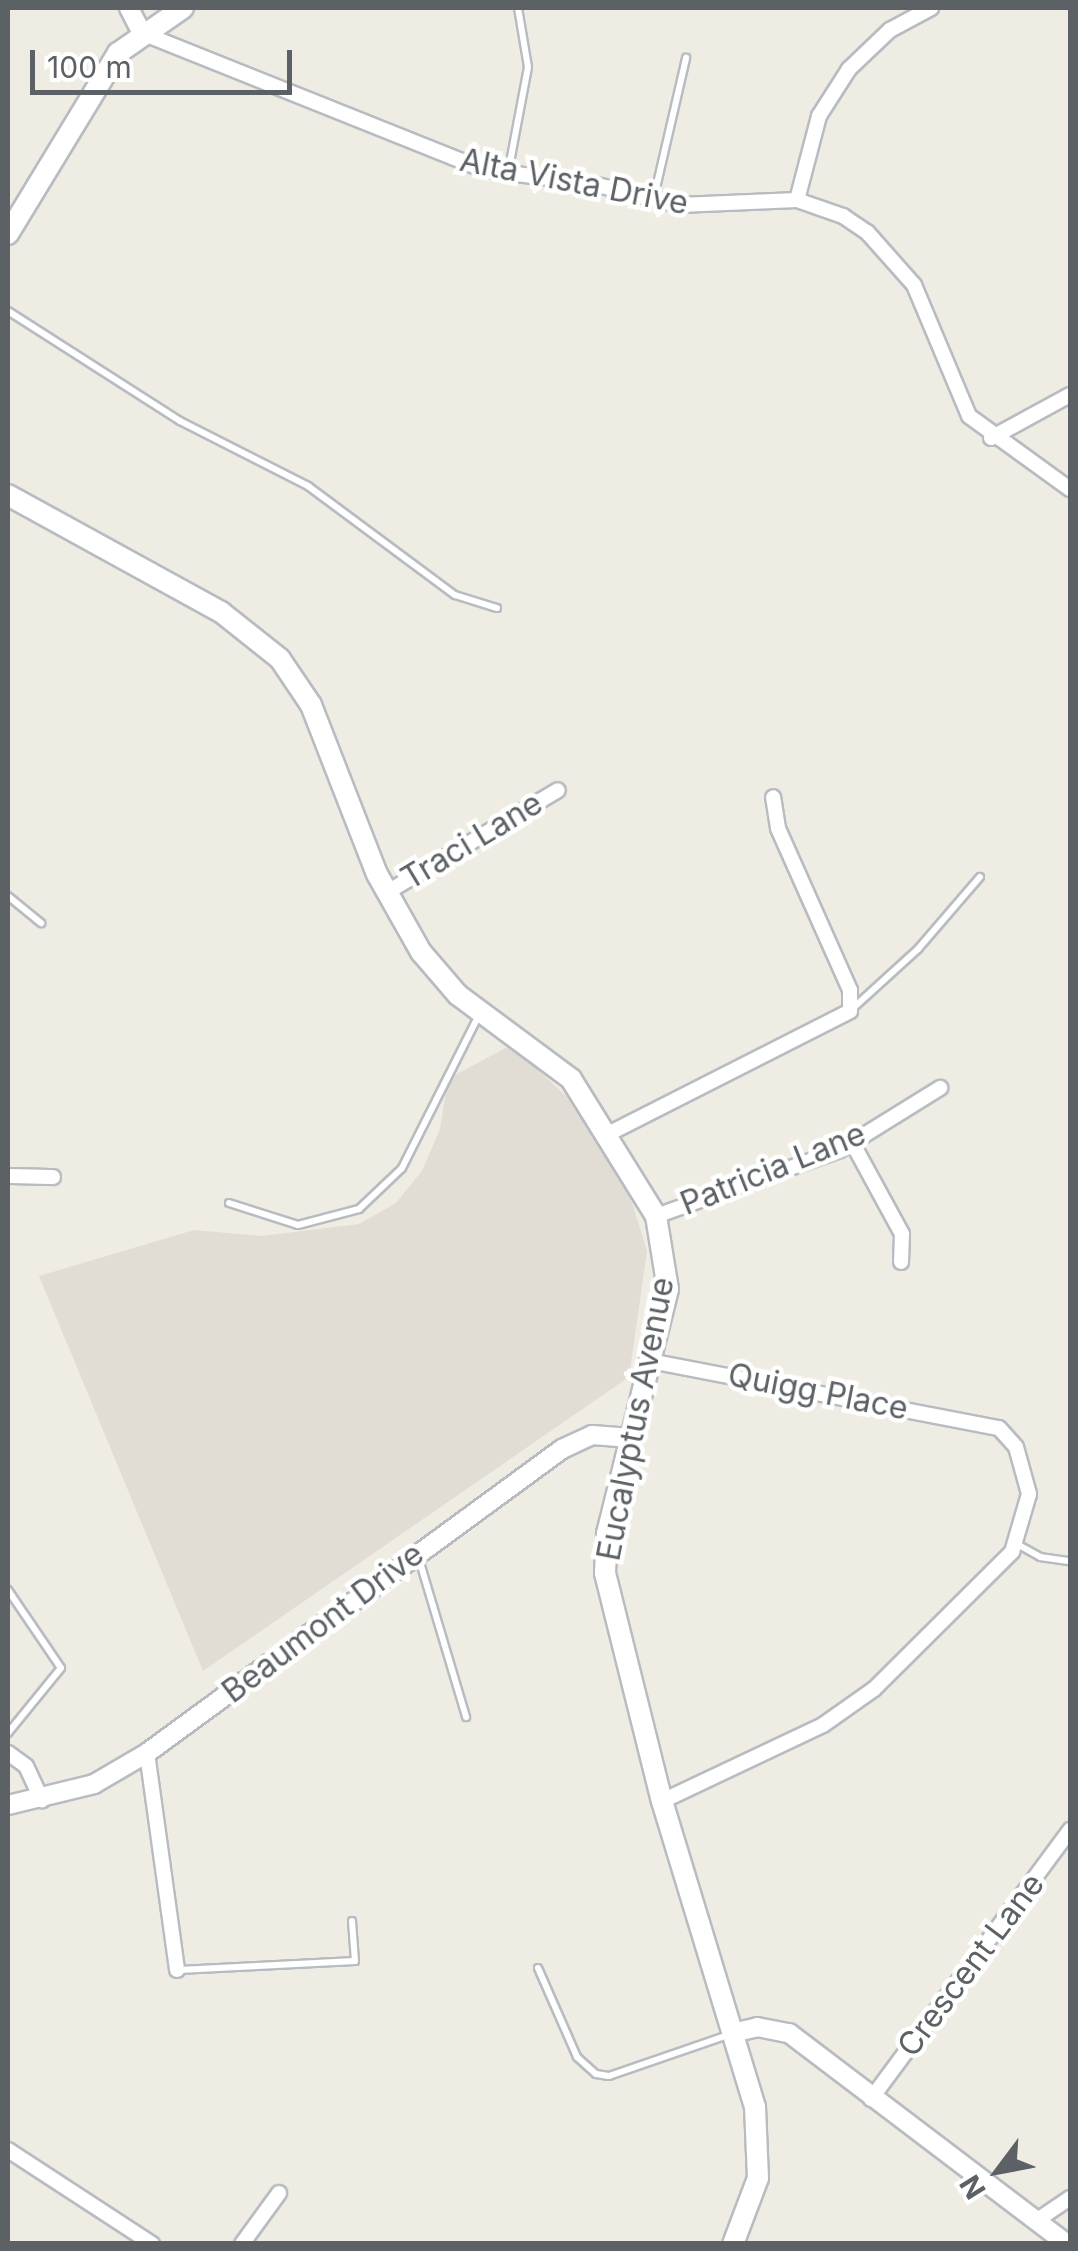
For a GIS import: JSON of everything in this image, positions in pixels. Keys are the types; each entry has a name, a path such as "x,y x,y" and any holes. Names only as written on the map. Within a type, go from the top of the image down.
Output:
{"main road":[{"path":"8,234 118,54 142,33 182,8"},
{"name":"Eucalyptus Avenue","path":"8,495 222,612 280,659 320,727 386,893 428,964 482,1012 571,1078 610,1133 656,1216 668,1289 606,1534 605,1573 662,1801 759,2136 758,2178 733,2244"}],"street":[{"path":"129,8 142,33"},
{"path":"797,200 819,116 849,69 890,30 931,8"},
{"name":"Alta Vista Drive","path":"142,33 438,154 508,174 562,178 700,207 797,200 843,216 891,255 926,306 958,398 991,438 1070,489"},
{"path":"991,438 1070,394"},
{"name":"Traci Lane","path":"386,893 558,790"},
{"path":"610,1133 850,1011 850,990 778,828 773,797"},
{"name":"Patricia Lane","path":"656,1216 853,1144 940,1088"},
{"path":"853,1144 902,1234 902,1262"},
{"path":"8,1176 53,1177"},
{"name":"Quigg Place","path":"650,1361 985,1425 1010,1437 1028,1482 1018,1544"},
{"name":"Beaumont Drive","path":"8,1805 42,1801 94,1784 147,1753 562,1449 592,1435 632,1438"},
{"path":"662,1801 823,1724 874,1689 1018,1544"},
{"path":"147,1753 177,1970"},
{"path":"8,1754 26,1766 42,1801"},
{"name":"Crescent Lane","path":"871,2099 1070,1830"},
{"path":"732,2033 757,2027 789,2033 871,2099 1068,2244"},
{"path":"8,2150 152,2244"},
{"path":"242,2244 279,2193"},
{"path":"1036,2221 1070,2198"}],"lane":[{"path":"508,174 528,66 518,8"},
{"path":"653,198 686,58"},
{"path":"8,311 180,422 308,486 455,595 498,608"},
{"path":"850,1011 918,950 980,877"},
{"path":"8,896 41,923"},
{"path":"229,1203 298,1225 359,1209 402,1168 459,1044 482,1012"},
{"path":"1018,1544 1040,1556 1070,1561"},
{"path":"416,1554 440,1612 466,1717"},
{"path":"8,1590 61,1668 8,1733"},
{"path":"177,1970 355,1962 352,1922"},
{"path":"538,1968 577,2056 596,2074 609,2076 732,2033"}],"shaded area":[{"path":"511,1045 566,1096 628,1190 647,1251 629,1377 203,1671 39,1276 194,1230 262,1236 359,1224 396,1203 422,1171 440,1129 448,1079"}]}
